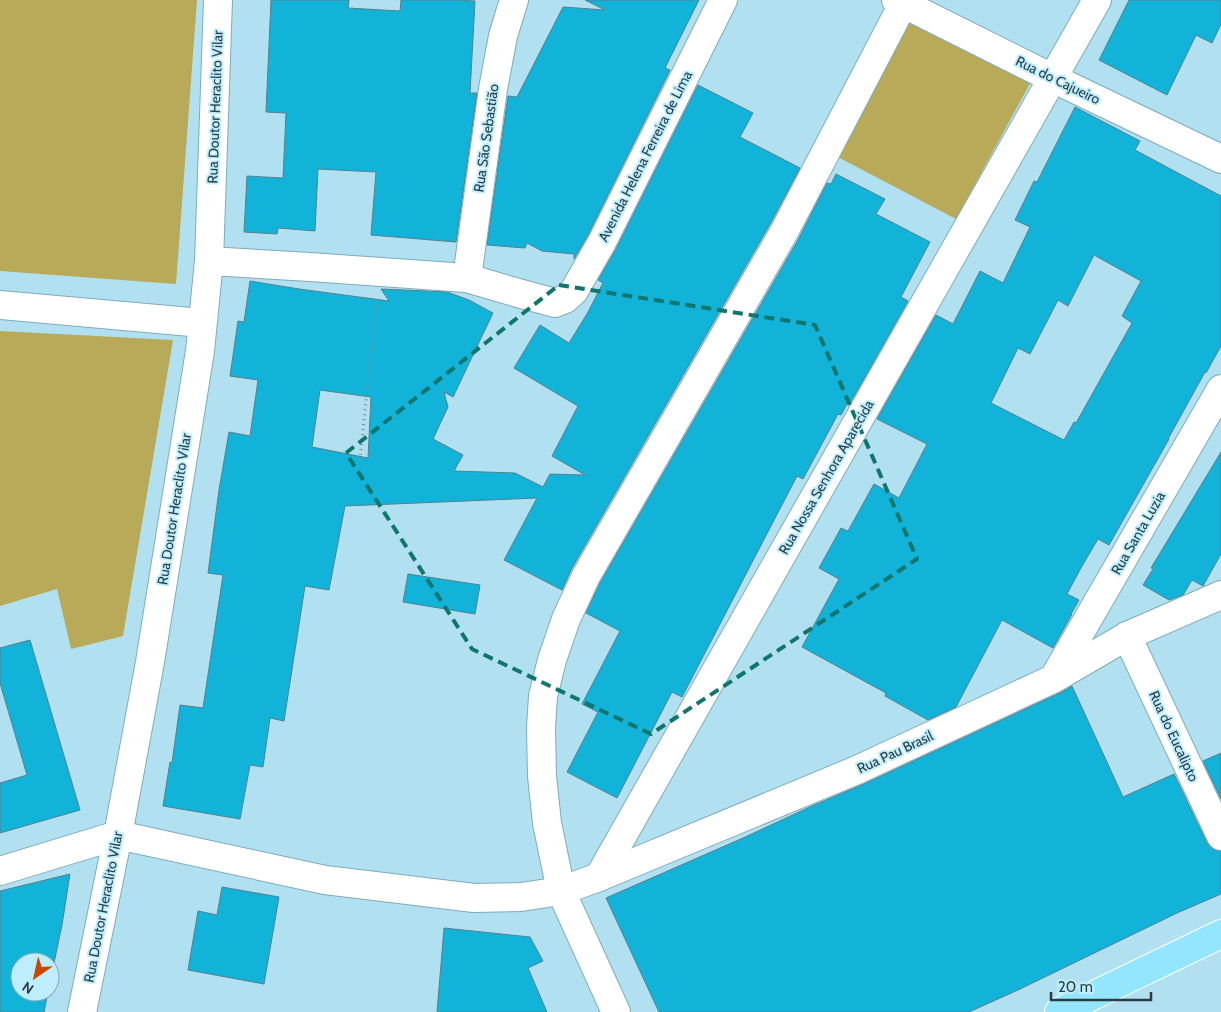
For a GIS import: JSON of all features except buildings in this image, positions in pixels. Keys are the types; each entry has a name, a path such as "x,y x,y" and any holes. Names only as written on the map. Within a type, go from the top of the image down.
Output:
{"main road":[{"path":"1059,1012 1221,934"}],"street":[{"name":"Rua Doutor Heraclito Vilar","path":"82,1012 118,835 150,662 198,361 210,261 218,0"},
{"name":"Rua São Sebastião","path":"468,278 492,89 503,36 514,0"},
{"name":"Avenida Helena Ferreira de Lima","path":"468,278 555,303 565,299 574,291 602,242 723,0"},
{"name":"Rua Nossa Senhora Aparecida","path":"599,877 1097,0"},
{"path":"616,1012 561,891 547,823 542,776 541,728 543,696 552,660 566,619 586,576 784,232 900,2"},
{"name":"Rua do Cajueiro","path":"900,2 1221,159"},
{"path":"210,261 468,278"},
{"path":"0,305 202,323"},
{"name":"Rua Santa Luzia","path":"1054,678 1221,389"},
{"name":"Rua Pau Brasil","path":"118,835 316,878 344,882 474,898 521,897 561,891 857,770 1054,678 1127,636 1221,595"},
{"name":"Rua do Eucalipto","path":"1127,636 1221,836"},
{"path":"0,871 118,835"}],"path":[{"path":"360,460 368,364 379,272"}],"highlighted area":[{"path":"559,285 815,325 917,559 651,734 472,649 346,453"}],"shaded area":[{"path":"0,0 197,0 176,284 0,271"},
{"path":"907,19 1032,80 956,219 834,155"},
{"path":"0,331 173,340 123,636 71,649 57,589 0,606"}]}
